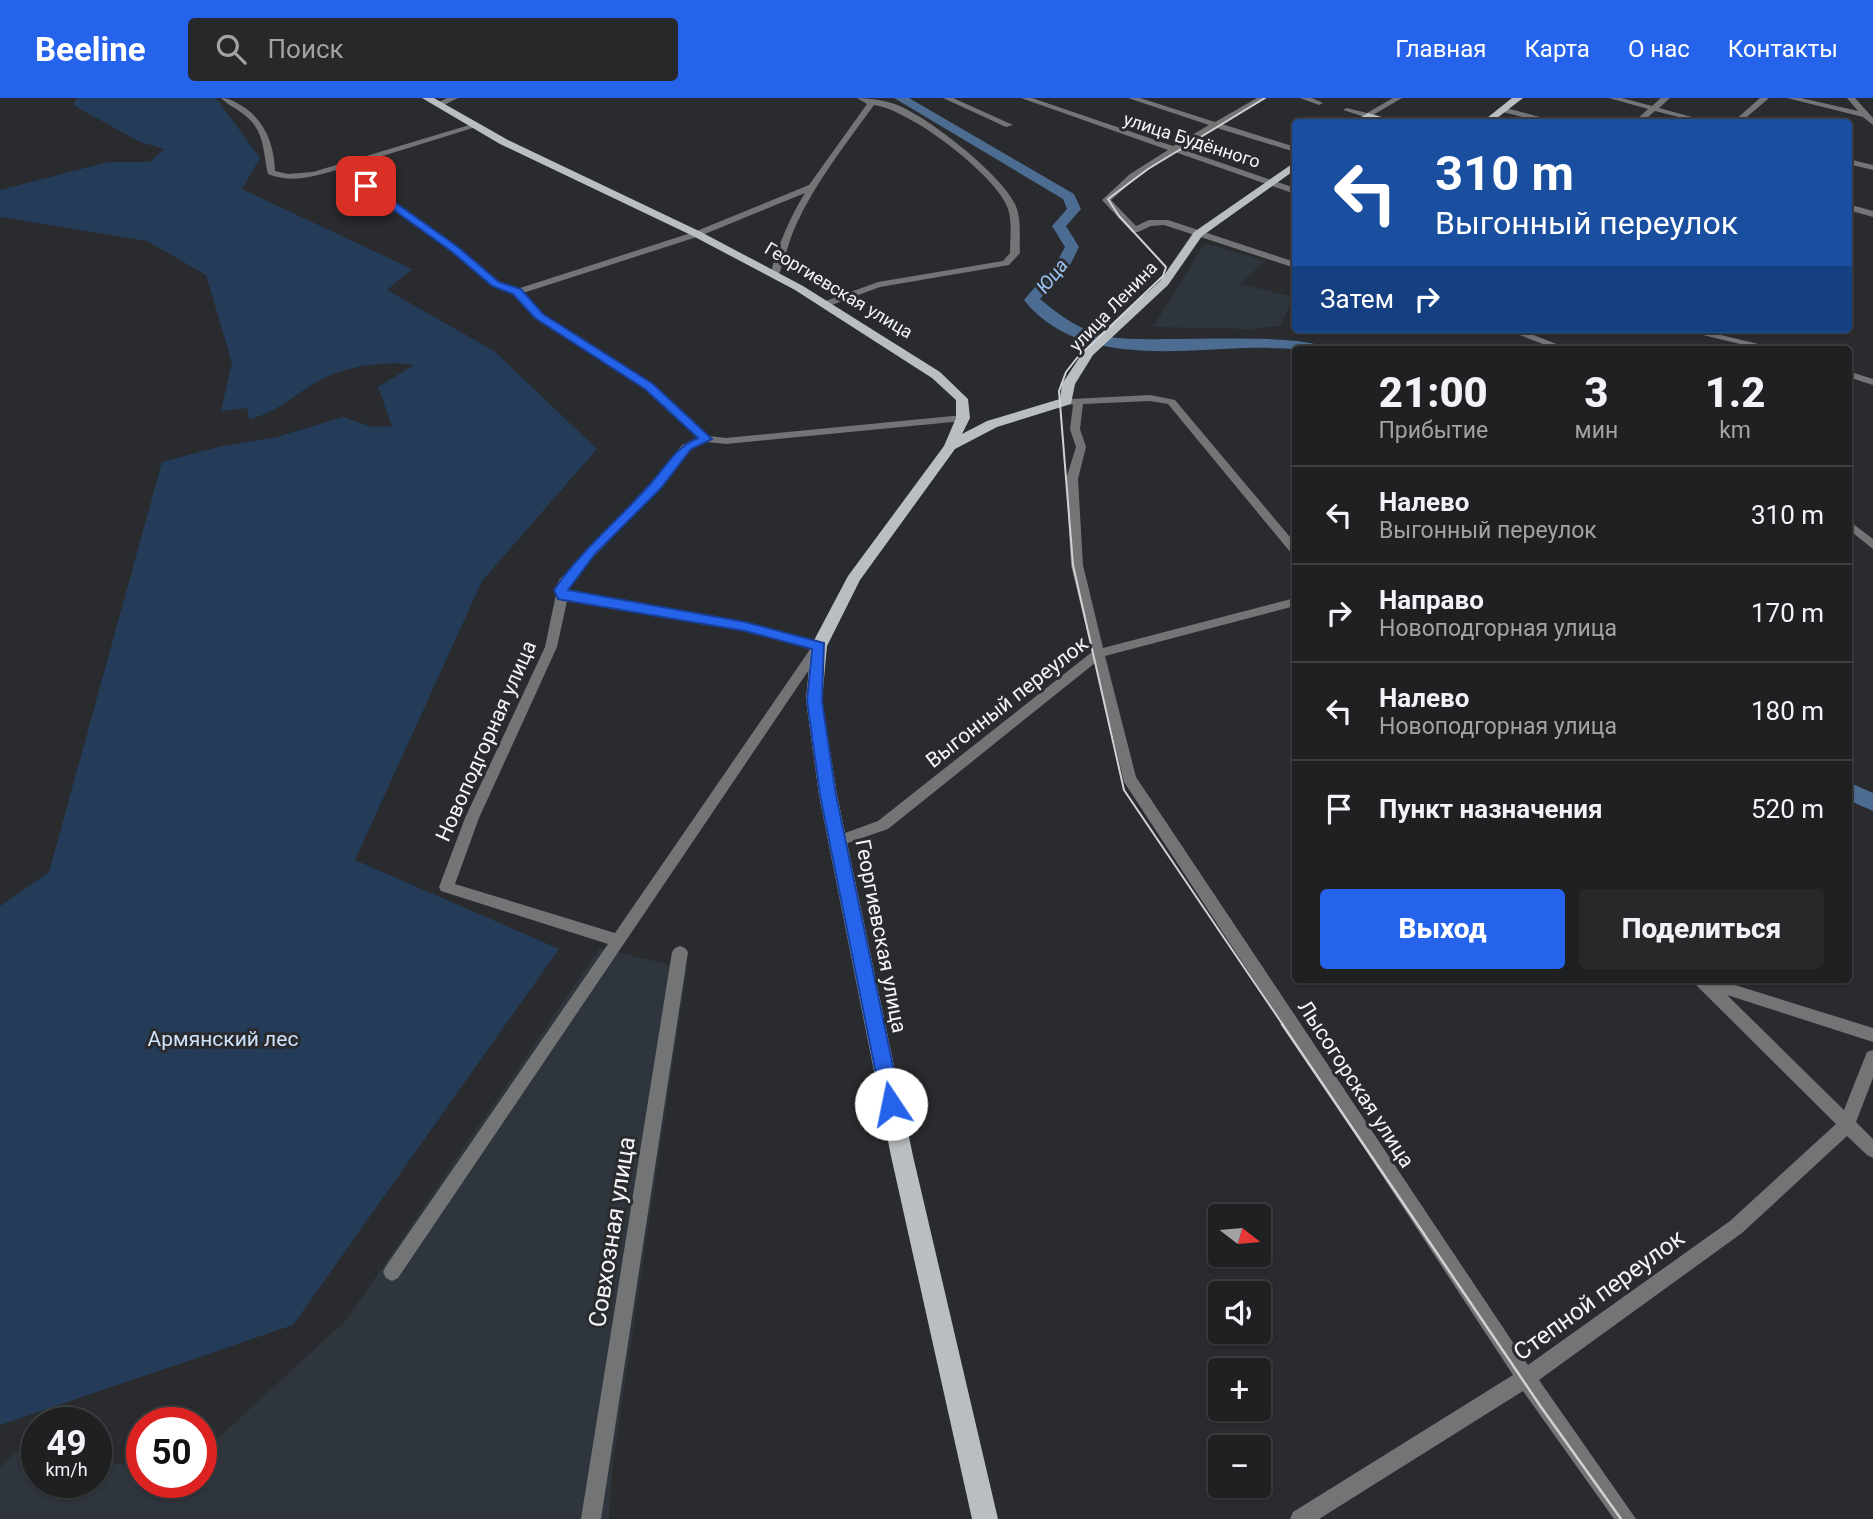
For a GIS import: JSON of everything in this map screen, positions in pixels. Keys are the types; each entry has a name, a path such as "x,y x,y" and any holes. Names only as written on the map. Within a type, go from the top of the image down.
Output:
{"main road":[{"name":"Георгиевская улица","path":"427,98 473,125 775,275 826,304 955,389 962,399 962,418 950,446 853,579 819,646 814,701 828,795 902,1156 985,1519"},
{"path":"1490,119 1518,98"},
{"path":"1363,119 1368,116 1378,119"},
{"name":"улица Ленина","path":"1072,402 1066,389 1090,352 1166,281 1185,247 1198,234 1292,167"},
{"path":"950,446 992,424 1072,402"},
{"path":"962,418 992,424"}],"street":[{"path":"225,98 253,117 271,152 271,172 280,177 301,177 473,125"},
{"path":"439,104 454,98"},
{"path":"826,304 878,285 1006,263 1015,253 1011,205 993,178 952,144 892,106 871,104 862,98"},
{"path":"947,98 1009,125"},
{"name":"улица Будённого","path":"1025,98 1292,190"},
{"path":"1132,98 1292,149"},
{"path":"1262,98 1110,193 1106,200 1135,230 1157,221 1292,264"},
{"path":"1304,98 1320,103"},
{"path":"1347,110 1368,116 1398,98"},
{"path":"1613,98 1695,119"},
{"path":"1641,119 1666,98"},
{"path":"1740,119 1765,98"},
{"path":"1791,98 1867,115"},
{"path":"1851,98 1873,123"},
{"path":"775,275 786,235 811,187 871,104"},
{"path":"1502,109 1537,119"},
{"path":"1852,162 1873,168"},
{"path":"341,166 454,249 495,284 517,292 539,316 649,387 706,439 726,440 962,418"},
{"path":"517,292 697,234 811,187"},
{"path":"1852,208 1873,214"},
{"path":"1520,333 1556,346"},
{"path":"1734,334 1767,346"},
{"path":"1852,375 1873,383"},
{"path":"1072,402 1150,398 1175,404 1292,546"},
{"name":"Лысогорская улица","path":"1072,402 1075,429 1081,447 1072,479 1077,565 1129,778 1526,1378 1626,1519"},
{"name":"Новоподгорная улица","path":"619,941 446,887 472,818 551,647 565,580 656,485 686,447 706,439"},
{"path":"1852,527 1873,545"},
{"path":"563,596 745,627 819,646"},
{"name":"Выгонный переулок","path":"839,841 883,825 1099,653 1292,602"},
{"name":"Георгиевская улица","path":"391,1272 819,646"},
{"name":"Совхозная улица","path":"591,1519 680,953"},
{"path":"1704,983 1873,1150"},
{"path":"1710,983 1873,1035"},
{"name":"Степной переулок","path":"1300,1519 1526,1378 1736,1227 1846,1126 1873,1057"}],"shaded area":[{"path":"1205,243 1265,261 1240,284 1292,297 1280,326 1251,329 1153,327"},
{"path":"600,948 687,969 613,1463 609,1519 0,1519 0,1468 16,1452 21,1452 21,1498 112,1498 112,1463 126,1465 126,1498 217,1498 217,1439 347,1319"}],"green space":[{"name":"Армянский лес","path":"77,98 216,98 260,158 242,189 412,269 387,290 494,351 597,449 482,581 355,860 559,949 293,1325 53,1407 21,1407 21,1418 0,1425 0,906 49,872 162,462 222,446 277,437 343,417 372,427 392,426 378,387 414,365 381,364 334,374 269,412 249,419 247,408 221,411 232,363 206,275 147,241 0,217 0,190 108,162 150,162 164,149 140,142 73,105"}],"waterway":[{"name":"Юца","path":"900,98 1069,197 1074,209 1059,226 1072,247 1064,262 1032,300 1054,319 1079,333 1134,345 1260,343 1293,346"},
{"name":"Юца","path":"1852,792 1873,803"}],"tram line":[{"path":"1265,98 1148,169 1108,199 1119,216 1166,267 1163,276 1077,358 1066,372 1059,391 1073,565 1124,790 1283,1025"},
{"path":"1282,1024 1541,1407 1621,1519"}],"route":[{"path":"366,186 454,249 495,284 517,292 539,316 581,345 615,362 649,387 706,439 686,447 656,485 590,551 565,580 561,590 563,596 745,627 819,646 814,701 828,795 891,1104"}]}
